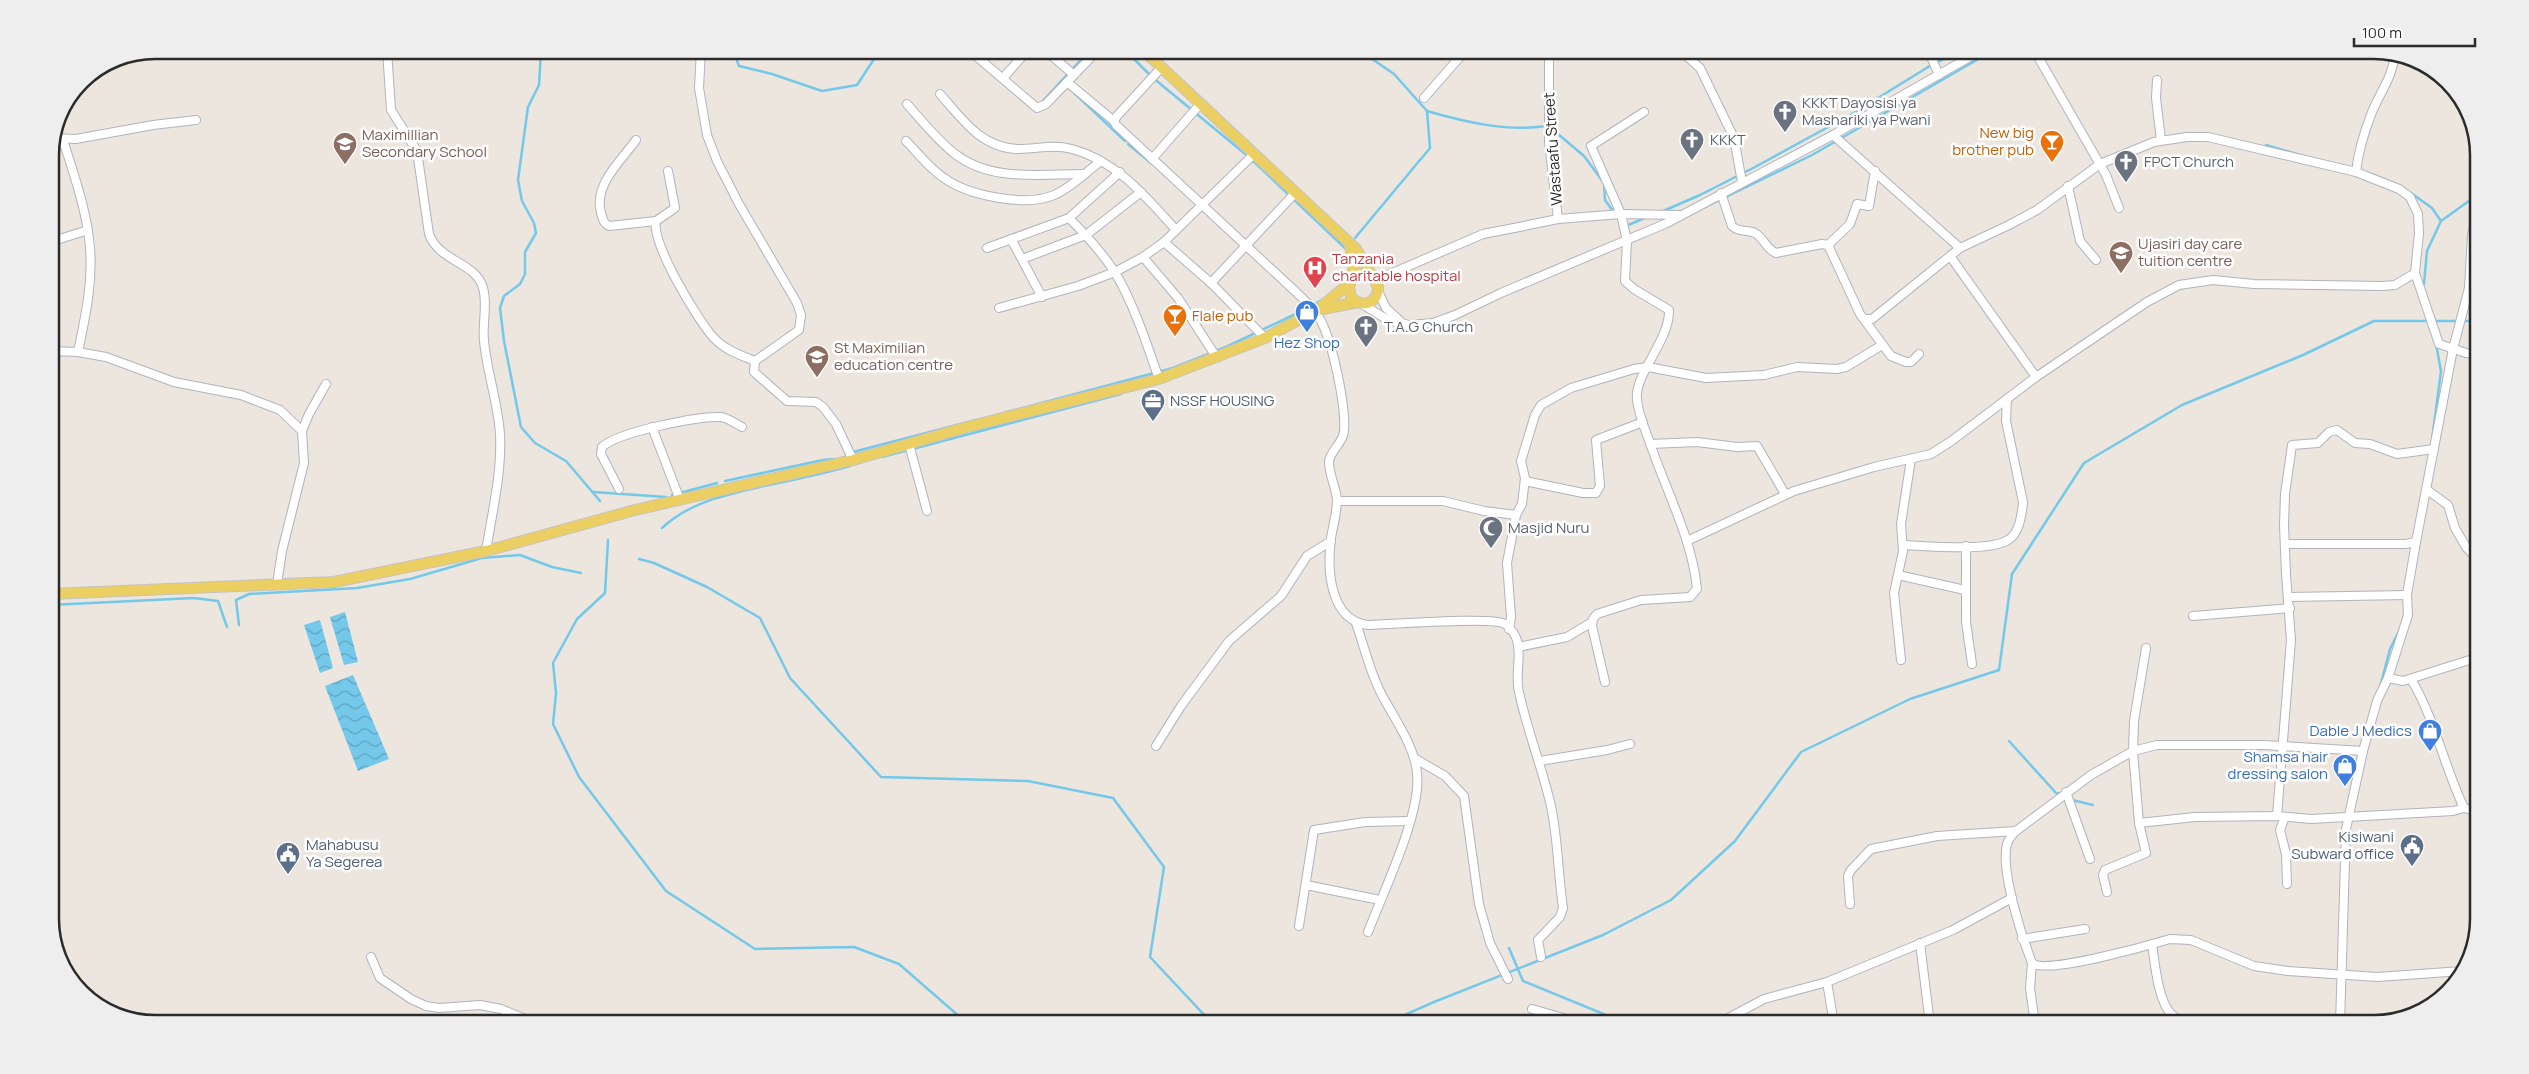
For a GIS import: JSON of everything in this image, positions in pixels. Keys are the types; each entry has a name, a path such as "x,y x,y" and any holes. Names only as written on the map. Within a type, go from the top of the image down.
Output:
{"main road":[{"path":"1152,59 1296,192 1350,246 1361,254 1374,278 1378,291 1372,301 1316,311"},
{"path":"1350,246 1354,260 1349,293 1360,303"},
{"path":"59,594 334,582 374,576 486,551 680,500 853,460 1061,402 1159,379 1265,338 1316,311 1360,274 1374,278"}],"street":[{"path":"388,59 391,110 417,151 432,244 439,251 476,275 483,288 483,339 500,433 498,479 486,551"},
{"path":"701,59 701,108 716,161 774,262 801,315 798,330 755,361 754,372 783,399 791,402 816,402 823,406 836,424 853,460"},
{"path":"980,59 1038,108 1046,104 1089,59"},
{"path":"1003,78 1020,59"},
{"path":"1055,59 1074,75"},
{"path":"1424,98 1458,59"},
{"name":"Wastaafu Street","path":"1549,59 1549,143 1558,219"},
{"path":"1690,59 1700,68 1734,138 1742,182"},
{"path":"1932,59 1939,75"},
{"path":"1360,303 1376,314 1404,324 1428,324 1455,315 1501,293 1627,241 1680,215 1832,135 1967,59"},
{"path":"2039,59 2100,164 2119,208"},
{"path":"2356,172 2372,112 2388,84 2393,61"},
{"path":"1114,121 1131,99 1161,68"},
{"path":"2157,80 2156,98 2161,140"},
{"path":"1067,82 1114,121 1152,159 1248,245 1316,311 1321,320 1332,354 1343,410 1344,434 1329,458 1329,468 1336,501 1331,541 1333,586 1342,610 1356,622 1368,625 1472,621 1501,622 1509,629 1520,654 1518,689 1540,761 1554,821 1563,908 1560,917 1538,940 1541,957"},
{"path":"940,94 966,124 985,141 1003,148 1020,149 1040,146 1066,148 1120,172 1176,230"},
{"path":"1152,159 1201,103"},
{"path":"907,104 936,138 956,155 986,170 1023,174 1083,174"},
{"path":"1518,647 1568,637 1592,622 1598,613 1641,600 1690,597 1698,589 1687,541 1650,444 1637,400 1637,388 1668,321 1668,310 1634,289 1625,281 1627,241 1621,214 1591,146 1644,112"},
{"path":"78,352 88,302 91,269 88,230 80,192 63,140 196,120"},
{"path":"1832,135 1960,248"},
{"path":"1866,319 1872,319 1960,248 2037,210 2100,164 2161,140 2208,137 2356,172 2399,189 2410,197 2416,207 2419,233 2415,273 2439,344 2470,352"},
{"path":"636,140 600,191 600,208 604,222 609,226 656,221 675,208 668,171"},
{"path":"906,141 943,178 963,189 993,197 1043,198 1056,194 1101,162"},
{"path":"999,308 1042,297 1115,272 1143,257 1164,242 1254,154"},
{"path":"1828,245 1850,224 1857,204 1869,206 1875,171"},
{"path":"987,248 1069,218 1120,172"},
{"path":"2068,186 2080,241 2096,260"},
{"path":"1022,259 1086,235 1140,192"},
{"path":"1211,283 1296,192"},
{"path":"1721,193 1735,230 1755,233 1770,250 1776,253 1822,244 1828,245"},
{"path":"1374,278 1483,234 1558,219 1621,214 1680,215"},
{"path":"1069,218 1086,235 1115,272 1144,337 1159,379"},
{"path":"656,221 654,227 672,271 714,338 727,349 755,361"},
{"path":"59,239 88,230"},
{"path":"1011,239 1042,297"},
{"path":"1164,242 1211,283 1265,338"},
{"path":"1828,245 1860,314 1866,319 1882,346 1891,356 1903,362 1911,362 1919,354"},
{"path":"1950,256 2036,377"},
{"path":"1143,257 1178,298 1217,358"},
{"path":"1687,541 1734,521 1786,494 1840,476 1931,454 1945,446 2036,377 2147,302 2179,285 2213,280 2254,284 2382,286 2395,285 2415,273"},
{"path":"2341,1015 2346,829 2363,751 2377,701 2388,678 2408,615 2407,595 2416,542 2453,349 2470,279"},
{"path":"1378,291 1386,308 1404,324"},
{"path":"1509,629 1511,616 1507,563 1516,515 1522,507 1525,481 1522,457 1535,415 1541,405 1576,386 1634,369 1648,367 1706,378 1764,374 1797,368 1837,370 1846,367 1882,346"},
{"path":"59,351 78,352 106,357 174,382 241,396 264,403 280,410 302,431"},
{"path":"277,584 282,551 304,463 302,431 326,384"},
{"path":"1904,546 1966,546 2007,541 2017,528 2023,499 2006,421 2008,399"},
{"path":"619,489 601,454 602,447 612,440 652,427 721,417 742,428"},
{"path":"1525,481 1583,493 1598,492 1600,486 1596,440 1643,422"},
{"path":"652,427 680,500"},
{"path":"2287,884 2285,847 2280,830 2282,746 2291,640 2284,544 2286,494 2292,445 2318,443 2329,432 2337,430 2355,443 2370,444 2397,454 2434,449"},
{"path":"1650,444 1697,442 1737,447 1754,445 1758,448 1786,494"},
{"path":"909,444 927,511"},
{"path":"1901,660 1894,593 1904,546 1901,524 1911,459"},
{"path":"2426,490 2448,505 2455,528 2470,551"},
{"path":"1336,501 1443,501 1484,511 1516,515"},
{"path":"1156,746 1181,706 1229,641 1281,596 1307,556 1331,541"},
{"path":"2284,544 2313,543 2328,546 2416,542"},
{"path":"1966,546 1964,590 1966,631 1972,664"},
{"path":"1898,575 1964,590"},
{"path":"2288,597 2407,595"},
{"path":"2193,616 2290,608"},
{"path":"1356,622 1387,705 1414,758 1418,782 1410,821 1368,932"},
{"path":"1592,622 1605,682"},
{"path":"2107,892 2103,875 2105,870 2145,854 2139,823 2133,750 2134,721 2146,648"},
{"path":"2388,678 2403,681 2470,660"},
{"path":"2411,679 2427,709 2449,776 2464,808"},
{"path":"2034,1015 2030,988 2032,963 2022,939 2012,898 2006,847 2016,831 2066,792 2133,750 2178,743 2363,751"},
{"path":"1540,761 1608,750 1630,744"},
{"path":"1414,758 1445,776 1464,796 1479,904 1490,943 1508,979"},
{"path":"2066,792 2090,859"},
{"path":"2139,823 2195,817 2311,819 2453,811 2464,808 2470,810"},
{"path":"1299,926 1314,830 1365,822 1410,821"},
{"path":"1850,904 1848,876 1851,870 1871,849 1937,836 2016,831"},
{"path":"1306,885 1380,900"},
{"path":"1734,1015 1764,999 1828,982 1985,914 2012,898"},
{"path":"2022,939 2085,930"},
{"path":"2032,963 2042,966 2067,963 2181,938 2205,945 2254,966 2288,971 2377,977 2454,971"},
{"path":"1920,942 1929,1015"},
{"path":"2152,944 2161,996 2167,1009 2174,1015"},
{"path":"371,957 380,978 419,1003 433,1008 480,1005 501,1008 517,1015"},
{"path":"1828,982 1833,1015"},
{"path":"1532,1009 1553,1015"}],"water":[{"path":"345,612 358,662 344,665 330,617"},
{"path":"320,620 333,668 320,673 304,625"},
{"path":"353,675 389,759 358,771 325,686"}],"waterway":[{"path":"540,59 539,85 528,107 518,180 522,201 534,223 536,233 525,252 525,274 520,284 504,296 500,308 504,341 521,427 535,443 566,461 600,501"},
{"path":"736,59 739,66 772,74 822,91 857,85 874,59"},
{"path":"1040,104 1082,59"},
{"path":"1134,59 1152,77 1250,158 1347,250"},
{"path":"1355,238 1430,148 1427,111 1394,74 1372,59"},
{"path":"1661,212 1700,195 1755,167 1852,114 1944,59"},
{"path":"1705,207 1812,155 1978,59"},
{"path":"1068,87 1125,141"},
{"path":"1427,111 1456,119 1501,127 1531,128 1546,126"},
{"path":"1551,128 1584,156 1604,183 1605,200 1620,221"},
{"path":"1128,144 1151,163"},
{"path":"2266,145 2310,158"},
{"path":"2371,174 2398,185"},
{"path":"2411,193 2432,208 2441,221"},
{"path":"2421,285 2424,284 2427,251 2441,221 2470,200"},
{"path":"1626,226 1647,217"},
{"path":"1314,304 1322,300"},
{"path":"996,415 1173,368 1228,346 1304,310"},
{"path":"1404,1015 1603,935 1671,900 1735,841 1801,752 1910,699 1999,670 2012,574 2084,463 2182,405 2303,355 2374,321 2470,321"},
{"path":"2432,440 2441,371 2436,344"},
{"path":"882,457 1121,394"},
{"path":"843,458 853,452 976,420"},
{"path":"725,481 835,459"},
{"path":"662,528 685,511 710,500 850,466"},
{"path":"672,495 717,483"},
{"path":"593,492 666,497"},
{"path":"608,540 605,593 577,619 553,663 556,693 553,724 579,777 666,891 755,949 854,947 899,964 958,1015"},
{"path":"239,625 236,600 249,594 357,588 410,579 482,558 520,555 552,567 581,573"},
{"path":"639,559 654,563 707,587 760,618 790,678 881,777 1028,781 1113,798 1164,867 1150,957 1204,1015"},
{"path":"59,605 194,598 218,601 227,627"},
{"path":"2380,687 2390,649 2401,627"},
{"path":"2009,741 2056,793 2061,794"},
{"path":"2072,800 2093,805"},
{"path":"1509,948 1523,981 1606,1015"}],"place":[{"name":"KKKT Dayosisi ya Mashariki ya Pwani","path":"1785,133"},
{"name":"KKKT","path":"1692,161"},
{"name":"New big brother pub","path":"2052,163"},
{"name":"Maximillian Secondary School","path":"345,165"},
{"name":"FPCT Church","path":"2126,183"},
{"name":"Ujasiri day care tuition centre","path":"2121,274"},
{"name":"Tanzania charitable hospital","path":"1315,289"},
{"name":"Hez Shop","path":"1307,333"},
{"name":"Flale pub","path":"1175,337"},
{"name":"T.A.G Church","path":"1366,348"},
{"name":"St Maximilian education centre","path":"817,378"},
{"name":"NSSF HOUSING","path":"1153,422"},
{"name":"Masjid Nuru","path":"1491,549"},
{"name":"Dable J Medics","path":"2430,752"},
{"name":"Shamsa hair dressing salon","path":"2345,787"},
{"name":"Kisiwani Subward office","path":"2412,867"},
{"name":"Mahabusu Ya Segerea","path":"288,875"}]}
